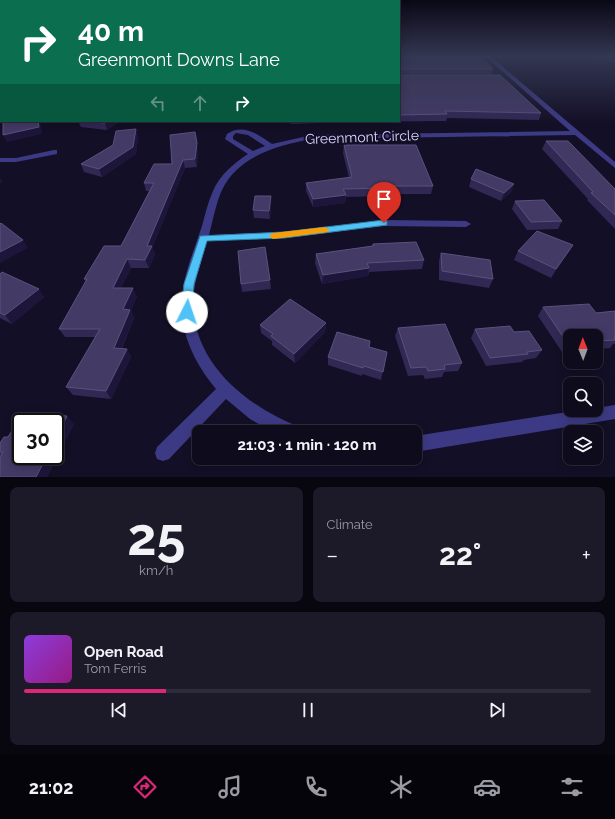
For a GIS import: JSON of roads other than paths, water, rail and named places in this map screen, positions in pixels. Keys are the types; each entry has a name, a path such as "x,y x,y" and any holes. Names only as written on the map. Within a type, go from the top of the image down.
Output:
{"street":[{"path":"514,78 615,166"},
{"path":"253,154 231,141 229,135 236,130 244,132 270,146"},
{"name":"Greenmont Circle","path":"277,425 255,414 225,390 209,371 197,351 190,332 187,312 189,284 217,191 223,180 236,166 253,154 270,146 296,139 326,136 578,133"},
{"path":"0,160 16,160 54,152"},
{"path":"203,238 284,235 384,223 466,224"},
{"path":"163,454 225,390"},
{"path":"422,443 615,412"}]}
